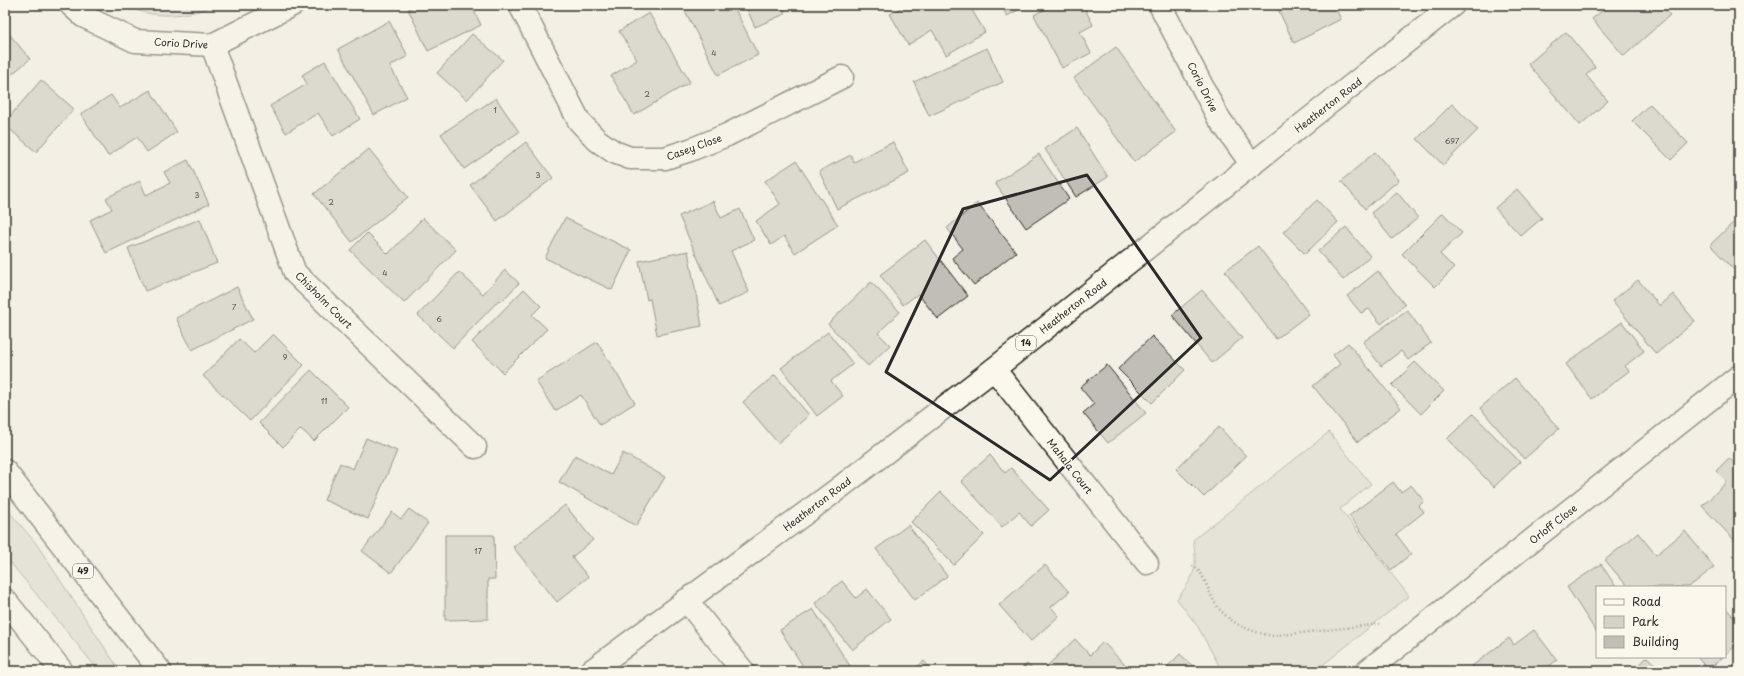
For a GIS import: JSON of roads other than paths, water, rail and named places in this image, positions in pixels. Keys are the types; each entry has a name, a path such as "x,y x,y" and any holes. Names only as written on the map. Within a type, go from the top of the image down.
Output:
{"street":[{"name":"Corio Drive","path":"71,5 83,16 135,41 212,45 292,5"},
{"name":"Casey Close","path":"520,5 579,121 597,140 614,152 630,158 665,158 690,150 727,135 842,78"},
{"name":"Corio Drive","path":"1160,5 1218,117 1252,165"},
{"name":"Heatherton Road","path":"591,671 834,492 994,369 1453,5"},
{"name":"Chisholm Court","path":"212,45 295,273 475,446"},
{"name":"Mahala Court","path":"994,369 1147,563"},
{"name":"Orloff Close","path":"1367,671 1739,376"},
{"name":"49","path":"5,471 160,671"},
{"path":"5,600 62,671"},
{"path":"686,600 743,671"}]}
